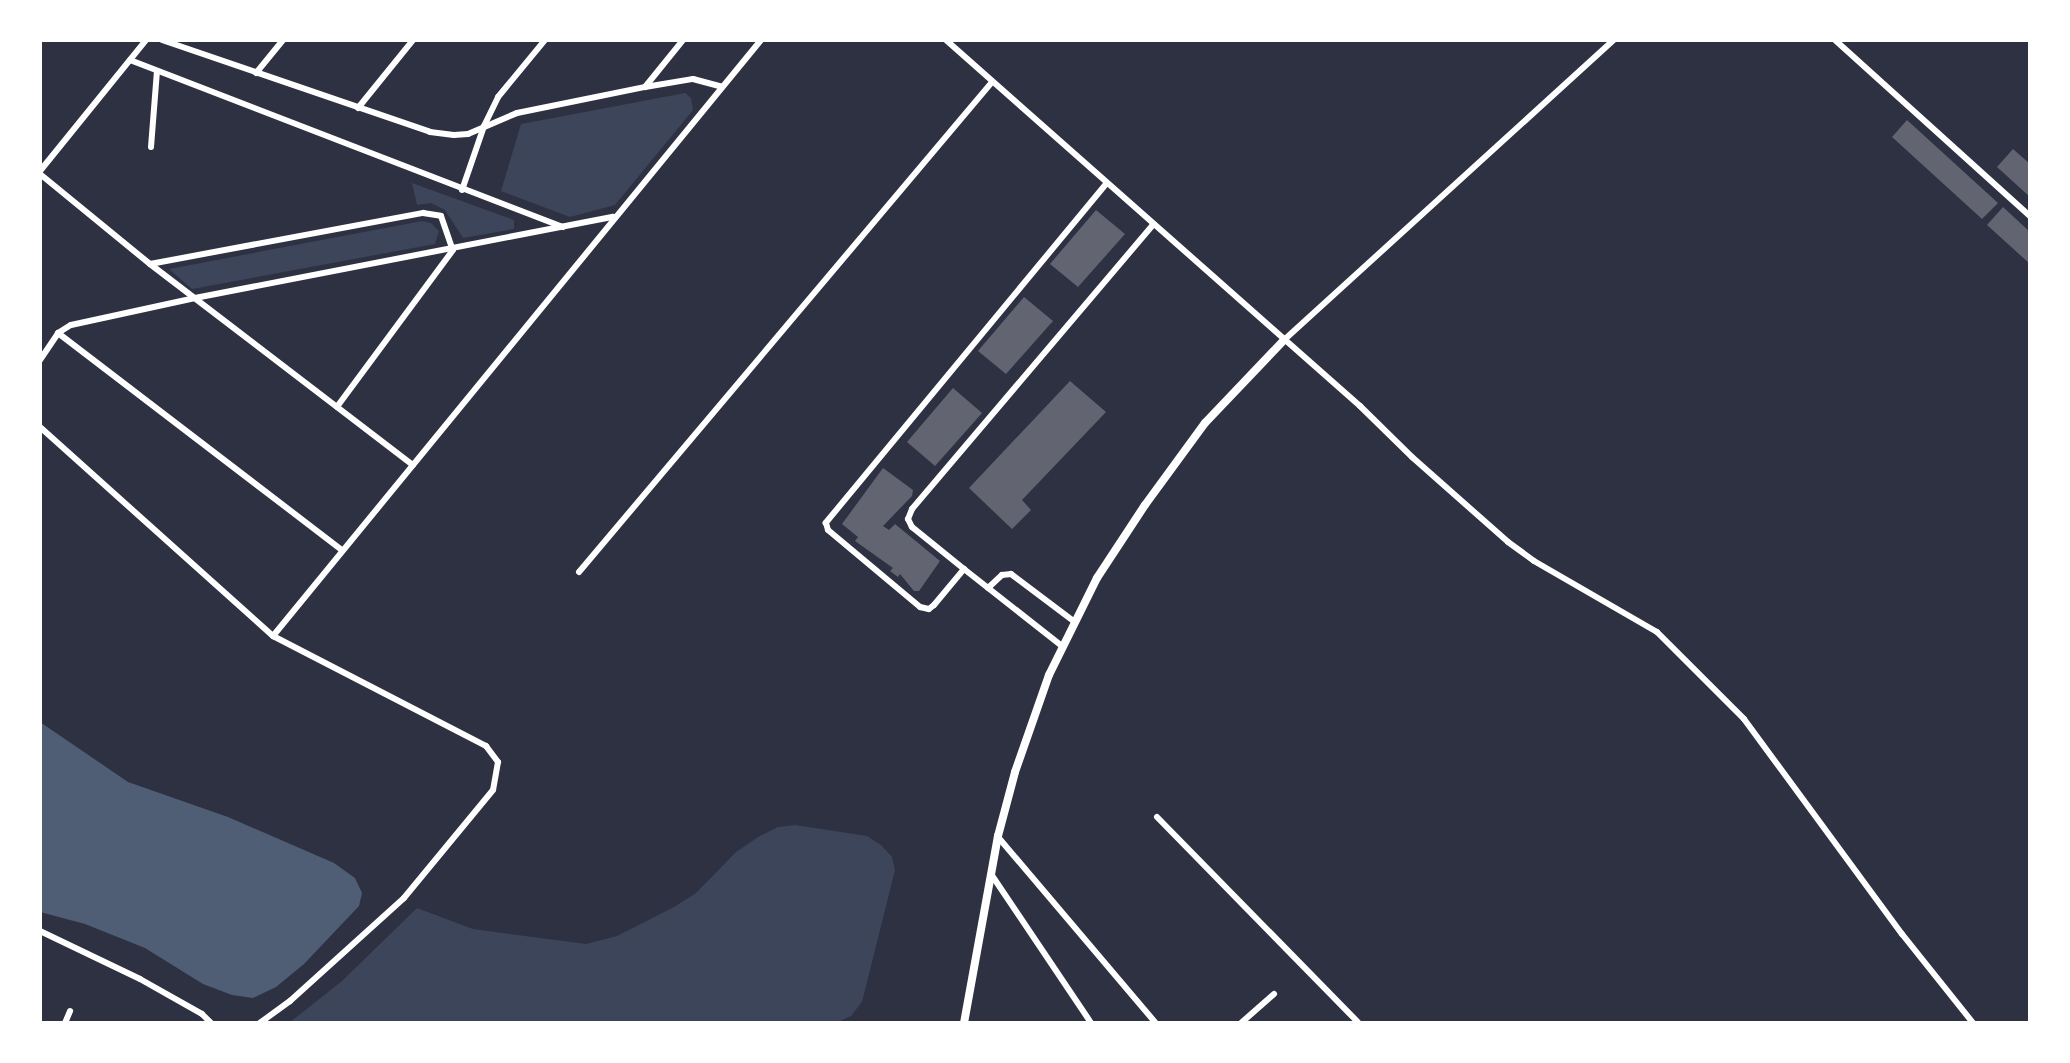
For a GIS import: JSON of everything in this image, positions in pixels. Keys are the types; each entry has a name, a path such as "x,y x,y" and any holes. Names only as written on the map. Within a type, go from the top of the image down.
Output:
{"street":[{"path":"146,40 40,173 150,264 413,465"},
{"path":"162,40 430,132 468,134 517,113 693,79 722,87"},
{"path":"256,73 283,40"},
{"path":"358,108 413,40"},
{"path":"462,190 484,126 498,97 545,40"},
{"path":"645,87 683,40"},
{"path":"273,636 761,40"},
{"path":"946,40 1508,542 1560,577 1657,632 1744,719 1902,934 1973,1023"},
{"path":"964,1023 998,836 1036,709 1075,622 1120,540 1205,423 1284,340 1614,40"},
{"path":"1835,40 2030,216"},
{"path":"130,60 563,228"},
{"path":"151,147 157,71"},
{"path":"579,572 992,82"},
{"path":"964,569 934,605 925,610 828,530 826,523 1106,184"},
{"path":"150,264 423,213 436,214 444,220 453,250"},
{"path":"40,360 58,333 67,326 195,298 614,217"},
{"path":"1063,647 912,527 909,514 1153,225"},
{"path":"337,407 453,250"},
{"path":"58,333 342,550"},
{"path":"40,427 273,636 486,746 498,762 499,770 487,799 404,898 290,1001 260,1023"},
{"path":"988,588 1002,575 1011,574 1075,622"},
{"path":"1157,817 1359,1023"},
{"path":"998,836 1156,1023"},
{"path":"991,874 1091,1023"},
{"path":"40,931 140,979 202,1014 211,1023"},
{"path":"1241,1023 1274,994"},
{"path":"65,1023 70,1011"}],"shaded area":[{"path":"685,93 691,98 693,110 615,205 570,217 501,191 521,124"},
{"path":"412,183 514,220 514,229 463,238 445,210 431,203 417,205"},
{"path":"422,221 431,223 439,231 435,244 192,289 169,269"},
{"path":"40,722 128,782 228,817 334,863 355,878 362,893 359,906 304,964 276,987 253,998 232,995 203,984 145,948 85,924 40,912"},
{"path":"795,825 867,836 892,857 895,870 862,1002 851,1016 836,1023 289,1023 342,981 417,908 473,929 586,944 617,936 674,907 696,893 736,852 758,837 778,827"}],"building":[{"path":"1907,120 1998,203 1982,219 1892,137"},
{"path":"2013,149 2030,164 2030,197 1997,167"},
{"path":"2003,207 2030,232 2030,264 1987,225"},
{"path":"1096,210 1125,234 1078,287 1050,264"},
{"path":"1024,297 1053,321 1006,374 978,351"},
{"path":"1070,381 1106,412 1022,500 1031,510 1012,529 969,488"},
{"path":"953,388 982,413 935,466 907,442"},
{"path":"883,468 913,490 912,496 883,526 889,530 895,524 940,561 919,591 914,591 900,574 898,577 890,571 893,568 855,541 858,537 842,524"}]}
